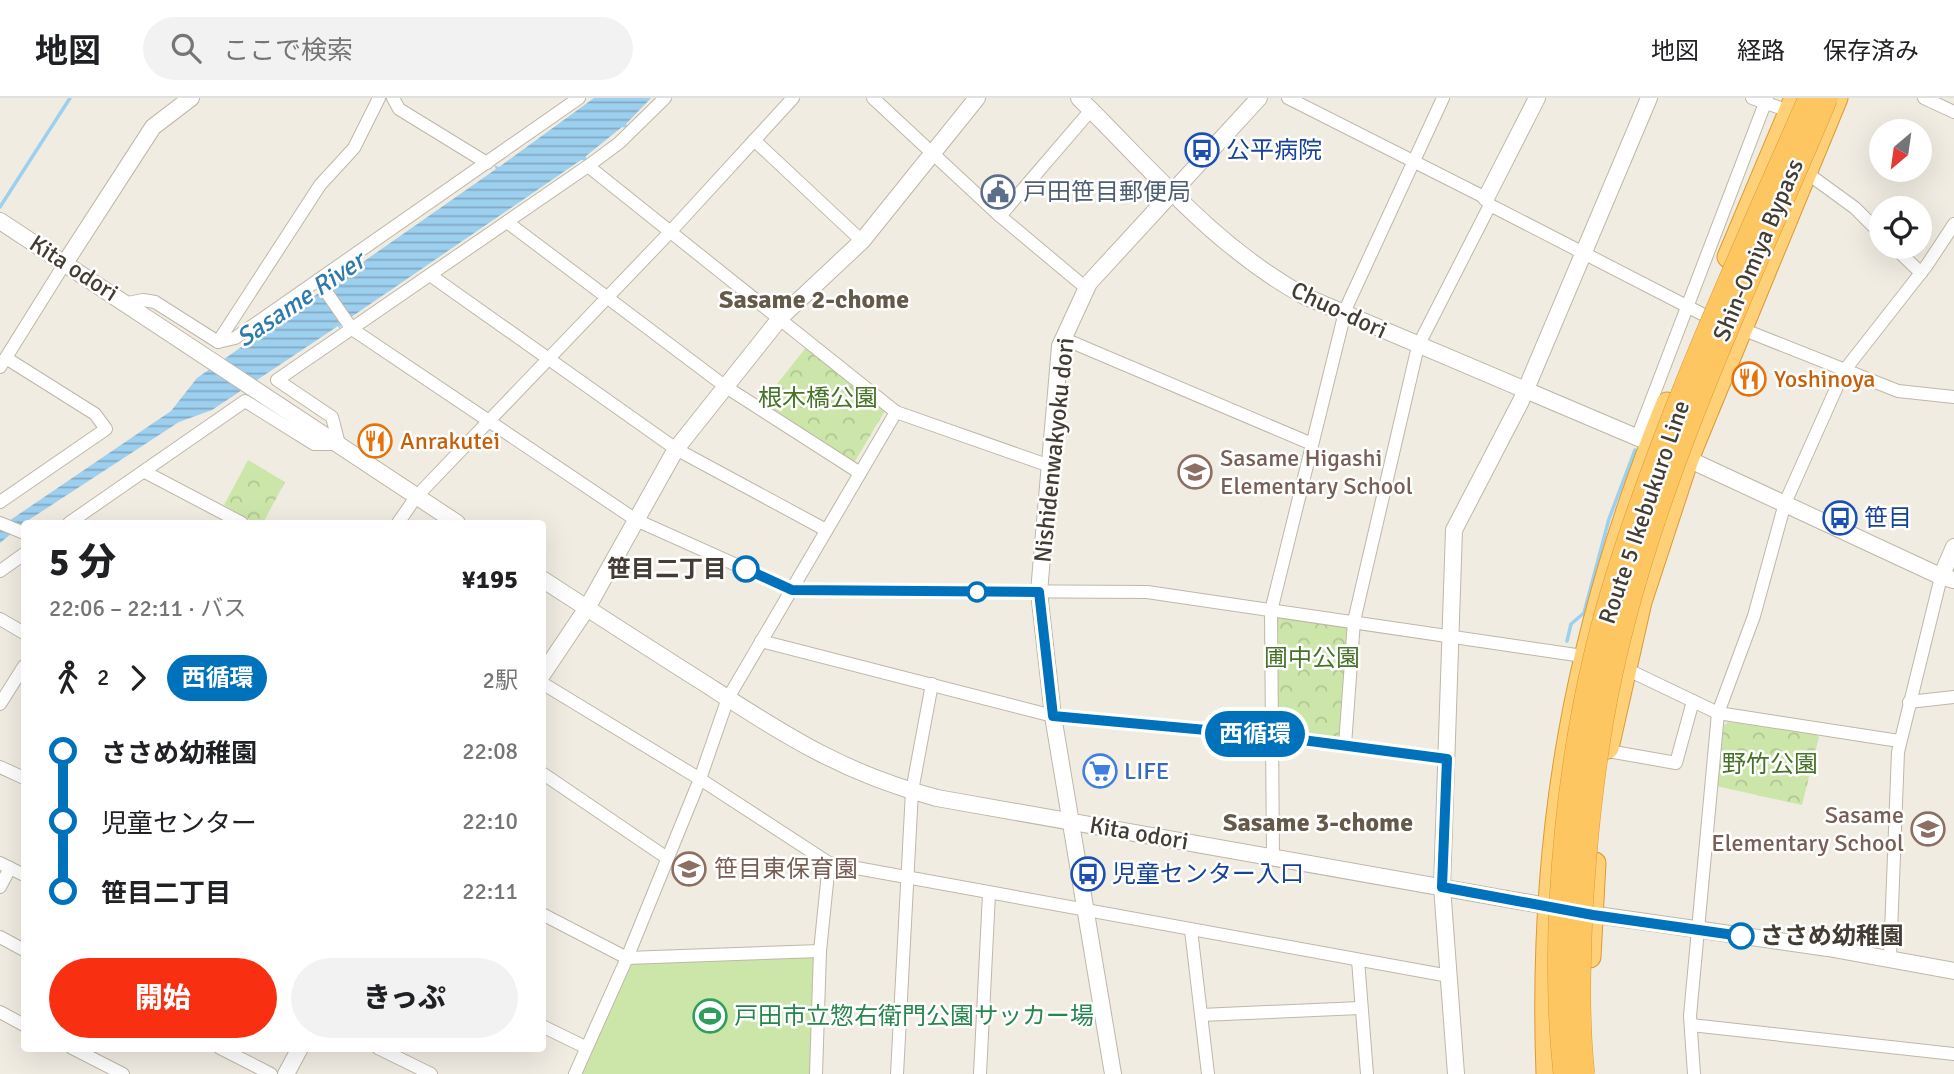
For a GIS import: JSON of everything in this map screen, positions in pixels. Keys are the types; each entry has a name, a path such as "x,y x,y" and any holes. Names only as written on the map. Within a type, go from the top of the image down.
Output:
{"highway":[{"name":"Shin-Omiya Bypass","path":"1810,98 1690,402 1769,220 1827,98"},
{"name":"Route 5 Ikebukuro Line","path":"1565,1074 1562,923 1569,814 1583,718 1612,595 1671,426 1810,98"},
{"name":"Route 5 Ikebukuro Line","path":"1580,1074 1579,992 1584,869 1602,719 1614,666 1651,535 1698,404 1827,98"},
{"path":"1603,669 1658,547 1688,459 1837,98"},
{"path":"1548,1074 1545,1000 1556,817 1592,721 1603,669 1613,549 1644,441 1694,311 1792,105"},
{"path":"1575,856 1592,721 1603,669 1659,486"},
{"path":"1592,721 1608,751 1597,821 1590,998 1593,1074"},
{"path":"1571,1074 1570,976 1580,1074"}],"street":[{"path":"0,502 106,429 95,414 3,362 153,127 191,98"},
{"path":"218,342 320,184 354,148 379,98"},
{"path":"393,98 400,109 487,163"},
{"path":"128,303 143,300 155,302 218,342 235,338 579,98"},
{"path":"339,444 332,417 276,380 620,143 665,98"},
{"path":"400,520 416,497 671,231 793,98"},
{"path":"873,98 1000,216 1086,288"},
{"path":"546,669 587,608 676,449 781,317 862,241 977,98"},
{"name":"Chuo-dori","path":"1079,98 1171,192 1247,261 1304,296 1688,459 1948,578"},
{"name":"Nishidenwakyoku dori","path":"1112,1074 1053,716 1039,592 1062,338 1086,288 1259,98"},
{"path":"1288,98 1694,311 1761,100 1792,105"},
{"path":"1273,857 1271,611 1344,315 1443,98"},
{"path":"1345,746 1354,621 1418,346 1538,98"},
{"path":"1456,1074 1442,887 1454,530 1525,392 1649,98"},
{"path":"1924,98 1954,112"},
{"path":"1000,216 1091,110"},
{"path":"754,140 862,241"},
{"path":"588,166 781,317 896,412 1050,466"},
{"path":"1807,173 1855,208 1869,222"},
{"name":"Kita odori","path":"0,220 339,444"},
{"path":"507,222 726,387 860,473"},
{"path":"1695,1074 1691,1025 1697,929 1718,713 1754,616 1785,503 1844,371 1921,273 1954,224"},
{"path":"1906,259 1921,273"},
{"path":"430,275 676,449 826,530"},
{"path":"319,281 351,327 487,422 636,520 792,590 1147,592 1450,636 1603,669 1693,701 1718,713 1899,741"},
{"path":"1742,329 1898,391 1954,397"},
{"path":"1062,338 1312,444"},
{"path":"73,520 245,401 314,444 339,444 452,520"},
{"path":"575,1074 627,958 700,779 728,698 896,412"},
{"path":"145,471 236,520"},
{"path":"0,523 21,532"},
{"path":"1890,958 1899,741 1948,578 1954,547"},
{"path":"0,571 21,556"},
{"name":"Kita odori","path":"546,582 818,754 849,769 912,791 1593,915 1890,958 1954,971"},
{"path":"0,619 21,631"},
{"path":"761,641 1053,716 1272,736 1447,759"},
{"path":"0,704 21,671"},
{"path":"546,684 700,779 828,863 1449,976"},
{"path":"897,1074 912,791 932,684"},
{"path":"1909,702 1954,697"},
{"path":"1608,751 1676,763 1693,701"},
{"path":"0,767 21,777"},
{"path":"546,776 667,858"},
{"path":"816,1074 820,951 828,863"},
{"path":"0,887 5,865 21,873"},
{"path":"980,1074 989,894"},
{"path":"546,916 627,958 820,951"},
{"path":"1191,930 1208,1074"},
{"path":"0,937 21,948"},
{"path":"1358,960 1367,1074"},
{"path":"1201,1016 1360,1008"},
{"path":"0,1012 21,1022"},
{"path":"1691,1025 1954,1054"},
{"path":"546,1028 585,1047"},
{"path":"80,1052 123,1074"},
{"path":"228,1052 271,1074"},
{"path":"286,1074 298,1052"},
{"path":"387,1052 431,1074"}],"green space":[{"name":"根木橋公園","path":"808,345 886,409 854,463 761,404"},
{"path":"248,460 285,482 265,520 250,520 224,505"},
{"name":"圃中公園","path":"1279,618 1348,624 1343,735 1338,739 1280,732 1275,727 1276,620"},
{"name":"野竹公園","path":"1728,722 1816,734 1819,737 1802,805 1716,786 1724,725"},
{"name":"戸田市立惣右衛門公園サッカー場","path":"820,951 816,1074 576,1074 627,958"}],"water":[{"path":"594,98 651,98 626,124 628,128 622,127 586,156 586,160 581,160 341,324 340,329 338,326 212,410 179,422 29,520 21,520 21,526 0,543 0,527 171,411 197,378 496,169 494,165 499,167"}],"waterway":[{"path":"0,207 70,98"},
{"path":"1567,641 1571,624 1584,613 1609,519 1635,450"}],"bus line":[{"name":"西循環","path":"746,569 792,590 1039,592 1053,716 1272,736 1447,759 1442,887 1593,915 1741,936"}],"place":[{"name":"公平病院","path":"1202,150"},
{"name":"戸田笹目郵便局","path":"998,192"},
{"name":"Yoshinoya","path":"1749,379"},
{"name":"Anrakutei","path":"375,441"},
{"name":"Sasame Higashi Elementary School","path":"1195,472"},
{"name":"笹目","path":"1840,518"},
{"name":"笹目二丁目","path":"746,569"},
{"name":"LIFE","path":"1100,771"},
{"name":"Sasame Elementary School","path":"1928,829"},
{"name":"笹目東保育園","path":"689,869"},
{"name":"児童センター入口","path":"1088,874"},
{"name":"ささめ幼稚園","path":"1741,936"},
{"name":"戸田市立惣右衛門公園サッカー場","path":"710,1016"}],"district":[{"name":"Sasame 2-chome","path":"814,299"},
{"name":"Sasame 3-chome","path":"1318,822"}],"water label":[{"name":"Sasame River","path":"300,299"}]}
